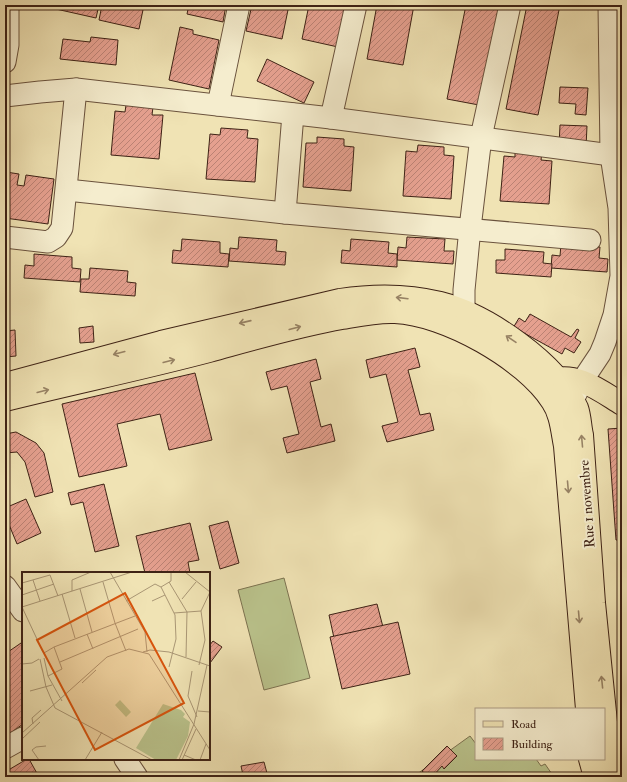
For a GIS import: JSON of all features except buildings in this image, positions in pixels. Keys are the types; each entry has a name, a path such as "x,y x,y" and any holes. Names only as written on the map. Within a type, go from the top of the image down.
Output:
{"main road":[{"path":"5,384 161,342 340,300 365,296 396,297 436,311"},
{"name":"Rue 1 novembre","path":"436,311 462,321 485,321 529,351 578,410 582,435 594,603 605,708"},
{"path":"5,400 207,351 314,323 366,314 394,312 412,314 436,311"},
{"path":"562,389 596,387 622,404"},
{"name":"Rue 1 novembre","path":"562,389 559,416 565,446 586,708"},
{"path":"562,389 587,398 622,420"},
{"name":"Rue 1 novembre","path":"605,712 610,762 609,777"},
{"path":"590,760 595,777"}],"street":[{"path":"5,62 8,45 8,5"},
{"path":"218,105 239,5"},
{"path":"331,118 356,5"},
{"path":"462,321 470,228 481,137 510,5"},
{"path":"562,389 600,354 610,331 621,276 619,208 611,155 616,49 610,5"},
{"path":"5,237 48,242 56,237 62,228 76,89"},
{"path":"5,96 76,89 331,118 611,155"},
{"path":"285,213 294,114"},
{"path":"67,190 285,213 470,228 590,240"},
{"path":"5,586 22,610"},
{"path":"5,748 22,739"},
{"path":"126,760 137,777"}],"green space":[{"path":"284,578 310,678 264,690 238,590"},
{"path":"470,736 475,743 475,760 537,760 541,766 545,764 554,777 413,777"}]}
